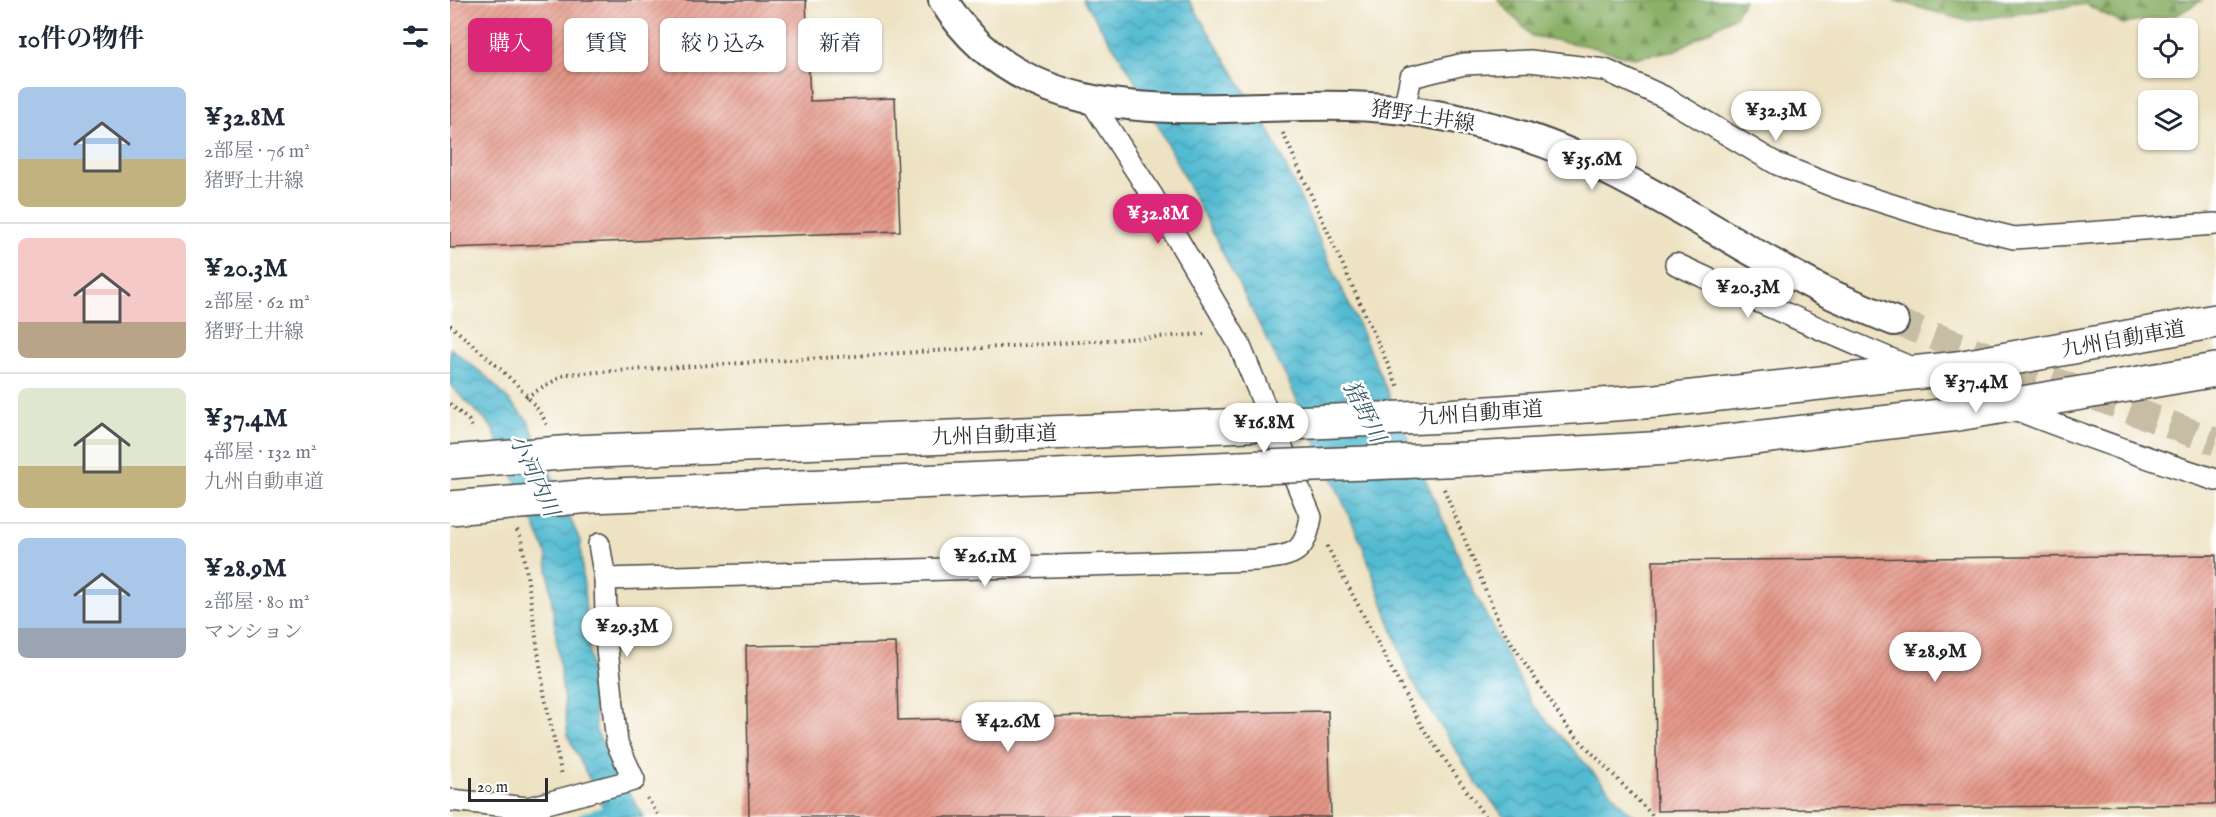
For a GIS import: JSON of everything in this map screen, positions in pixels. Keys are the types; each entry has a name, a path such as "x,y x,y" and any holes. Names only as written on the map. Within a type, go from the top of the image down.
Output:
{"highway":[{"name":"九州自動車道","path":"450,462 573,452 1447,416 1656,401 1958,368 2216,321"},
{"name":"九州自動車道","path":"450,508 592,496 1470,459 1668,448 1958,414 2216,370"}],"main road":[{"name":"猪野土井線","path":"943,0 955,19 987,51 1020,76 1054,91 1103,102 1272,108 1347,106 1404,109 1494,127 1558,149 1643,190 1822,290 1894,321"}],"street":[{"path":"1404,109 1411,76 1464,63 1530,61 1605,70 1664,97 1777,164 1838,188 1933,218 2014,238 2216,224"},
{"path":"605,579 1256,560 1291,555 1307,540 1311,517 1253,375 1232,333 1153,197 1103,102"},
{"path":"1676,264 1836,338 2131,453 2216,480"},
{"path":"450,800 528,808 634,780 616,743 607,648 605,579 599,544"}],"path":[{"path":"450,325 542,414"},
{"path":"526,397 566,374 1232,333"},
{"path":"450,404 469,421"},
{"path":"1311,517 1422,727 1485,817"},
{"path":"522,540 544,693 567,797"}],"green space":[{"path":"1498,0 1744,0 1735,16 1676,50 1633,58 1588,46 1532,36"},
{"path":"1893,0 2202,0 2177,15 2138,18 2138,22 2123,24 2086,4 1967,21"}],"water":[{"name":"猪野川","path":"1083,0 1189,0 1269,130 1359,326 1475,594 1532,704 1625,808 1637,817 1505,817 1477,784 1409,676 1362,544 1289,383 1132,75"},
{"name":"小河内川","path":"450,348 487,377 528,421 580,541 596,731 643,817 608,817 568,736 546,552 491,426 450,385"}],"building":[{"path":"450,0 806,0 807,18 798,18 798,72 809,72 810,101 895,98 900,231 450,248"},
{"path":"2216,555 2216,804 1657,811 1653,561"},
{"path":"896,643 898,720 1328,711 1331,817 749,817 746,646"}],"waterway":[{"path":"582,817 615,807"}],"tunnel":[{"path":"1894,321 2216,442"}]}
